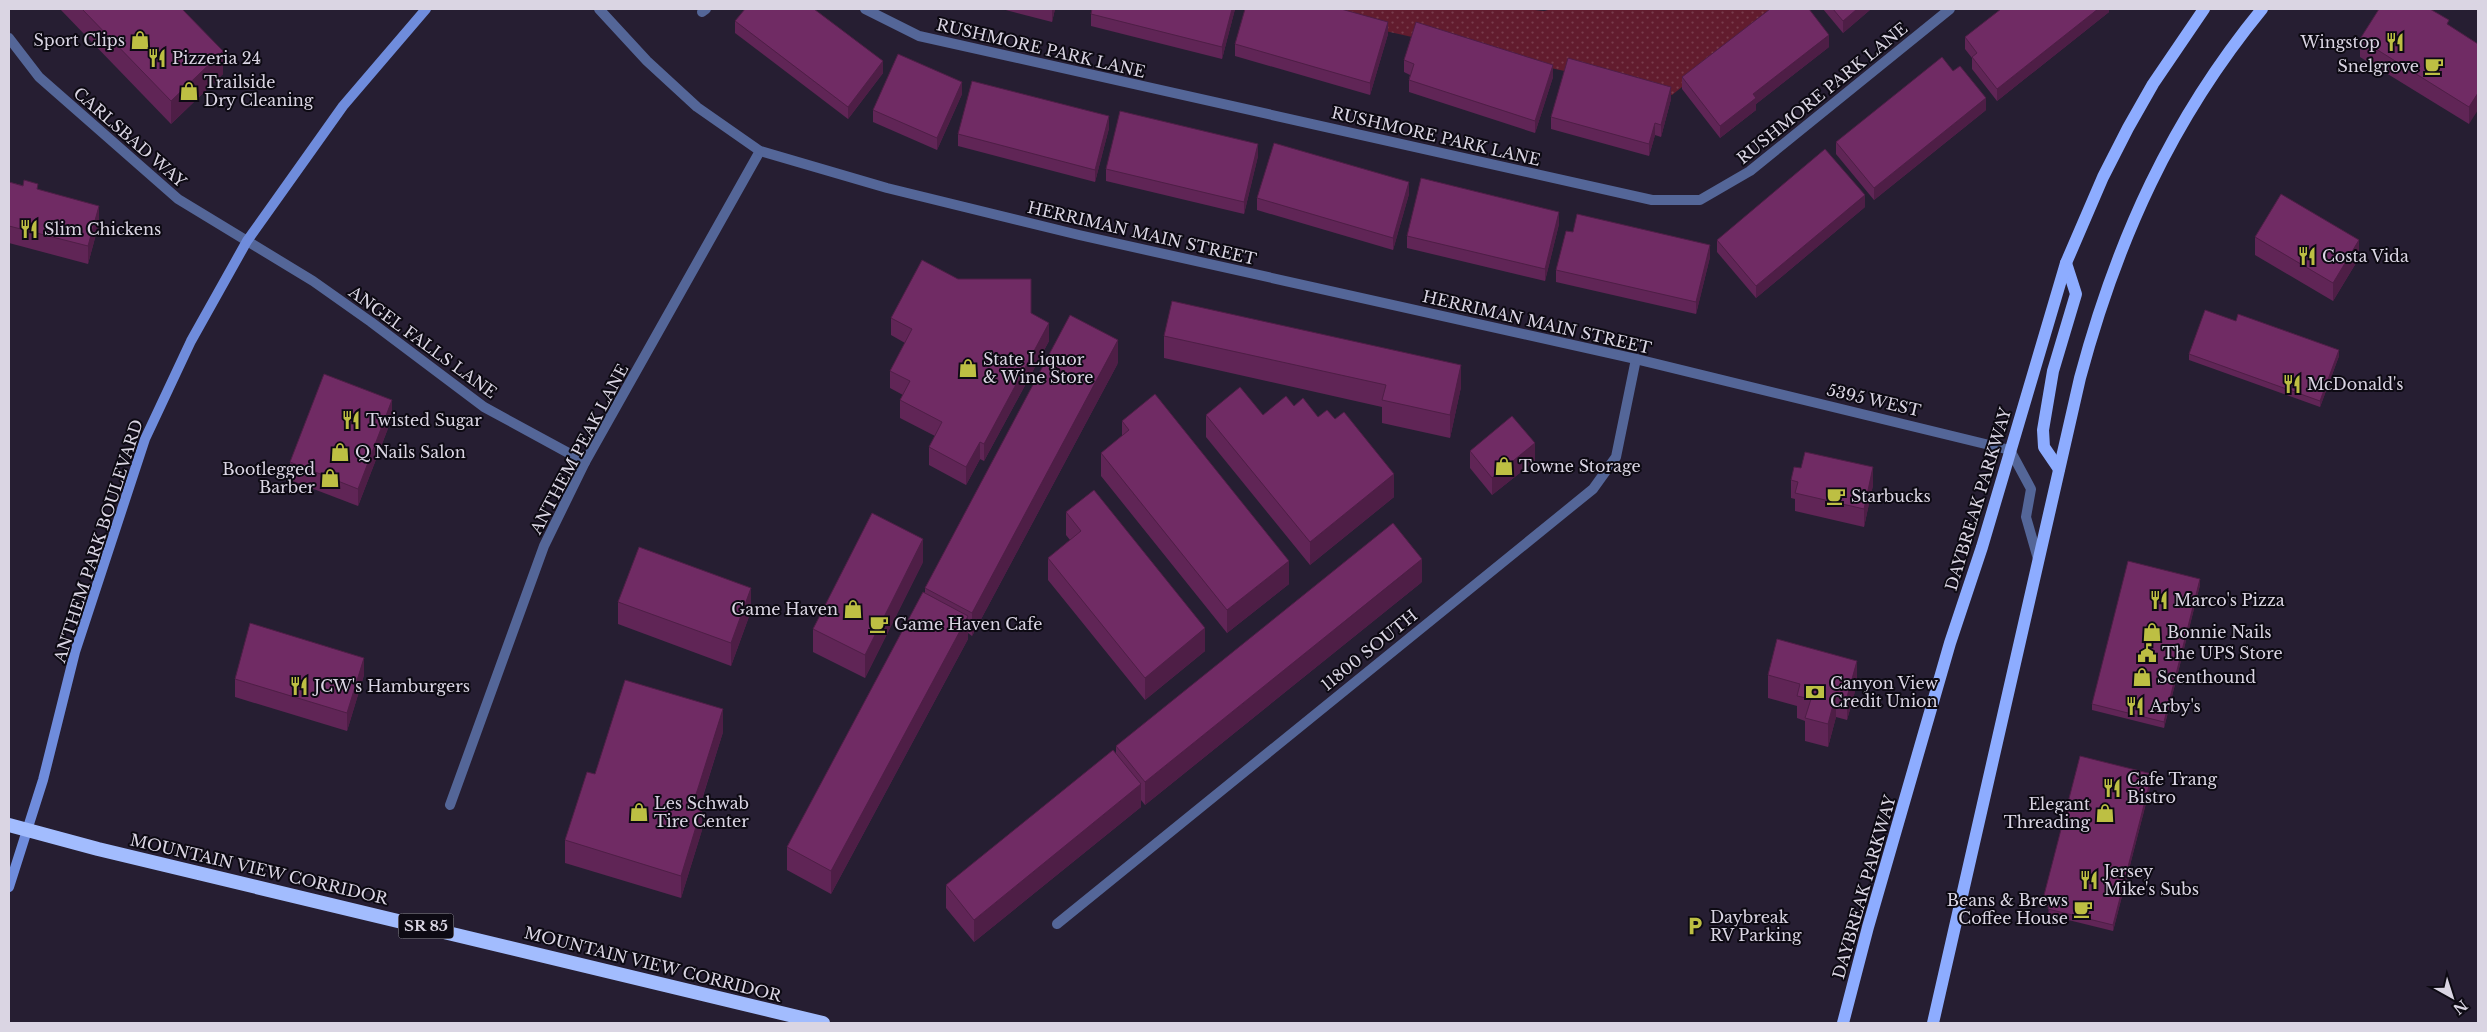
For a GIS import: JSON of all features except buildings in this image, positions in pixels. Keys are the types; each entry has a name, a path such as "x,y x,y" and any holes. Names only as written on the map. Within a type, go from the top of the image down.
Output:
{"highway":[{"name":"MOUNTAIN VIEW CORRIDOR","path":"9,825 98,849 823,1023"}],"main road":[{"name":"ANTHEM PARK BOULEVARD","path":"9,888 43,780 75,652 144,439 191,341 247,242 343,106 426,9"},
{"name":"DAYBREAK PARKWAY","path":"1843,1023 1871,918 1950,643 2066,263 2103,177 2128,128 2158,76 2204,9"},
{"path":"1933,1023 2038,559 2096,318 2115,263 2153,175 2180,127 2220,64 2262,9"},
{"path":"2059,469 2044,446 2043,430 2053,371 2076,294 2066,263"}],"street":[{"name":"HERRIMAN MAIN STREET","path":"599,9 647,61 697,107 760,151 887,188 1069,232 1730,382"},
{"name":"RUSHMORE PARK LANE","path":"865,9 918,36 1652,200 1700,200 1750,171 1950,9"},
{"name":"CARLSBAD WAY","path":"9,38 39,78 178,199 247,242"},
{"name":"ANTHEM PEAK LANE","path":"450,805 544,546 585,462 760,151"},
{"name":"ANGEL FALLS LANE","path":"247,242 328,291 484,407 585,462"},
{"name":"11800 SOUTH","path":"1057,924 1484,575 1593,489 1616,456 1636,360"},
{"name":"5395 WEST","path":"1730,382 2010,450"},
{"path":"2010,450 2031,489 2026,518 2038,559"}],"shaded area":[{"path":"1287,9 1525,9 1544,11 1552,9 1779,9 1672,95"}],"place":[{"name":"Sport Clips","path":"140,40"},
{"name":"Wingstop","path":"2395,42"},
{"name":"Pizzeria 24","path":"157,58"},
{"name":"Snelgrove","path":"2434,66"},
{"name":"Trailside Dry Cleaning","path":"189,91"},
{"name":"Slim Chickens","path":"29,229"},
{"name":"Costa Vida","path":"2307,256"},
{"name":"State Liquor & Wine Store","path":"968,368"},
{"name":"McDonald's","path":"2292,384"},
{"name":"Twisted Sugar","path":"351,420"},
{"name":"Q Nails Salon","path":"340,452"},
{"name":"Towne Storage","path":"1504,466"},
{"name":"Bootlegged Barber","path":"330,478"},
{"name":"Starbucks","path":"1836,496"},
{"name":"Marco's Pizza","path":"2159,600"},
{"name":"Game Haven","path":"853,609"},
{"name":"Game Haven Cafe","path":"879,624"},
{"name":"Bonnie Nails","path":"2152,632"},
{"name":"The UPS Store","path":"2147,653"},
{"name":"Scenthound","path":"2142,677"},
{"name":"JCW's Hamburgers","path":"299,686"},
{"name":"Canyon View Credit Union","path":"1815,692"},
{"name":"Arby's","path":"2135,706"},
{"name":"Cafe Trang Bistro","path":"2112,788"},
{"name":"Les Schwab Tire Center","path":"639,812"},
{"name":"Elegant Threading","path":"2105,813"},
{"name":"Jersey Mike's Subs","path":"2089,880"},
{"name":"Beans & Brews Coffee House","path":"2083,909"},
{"name":"Daybreak RV Parking","path":"1695,926"}]}
